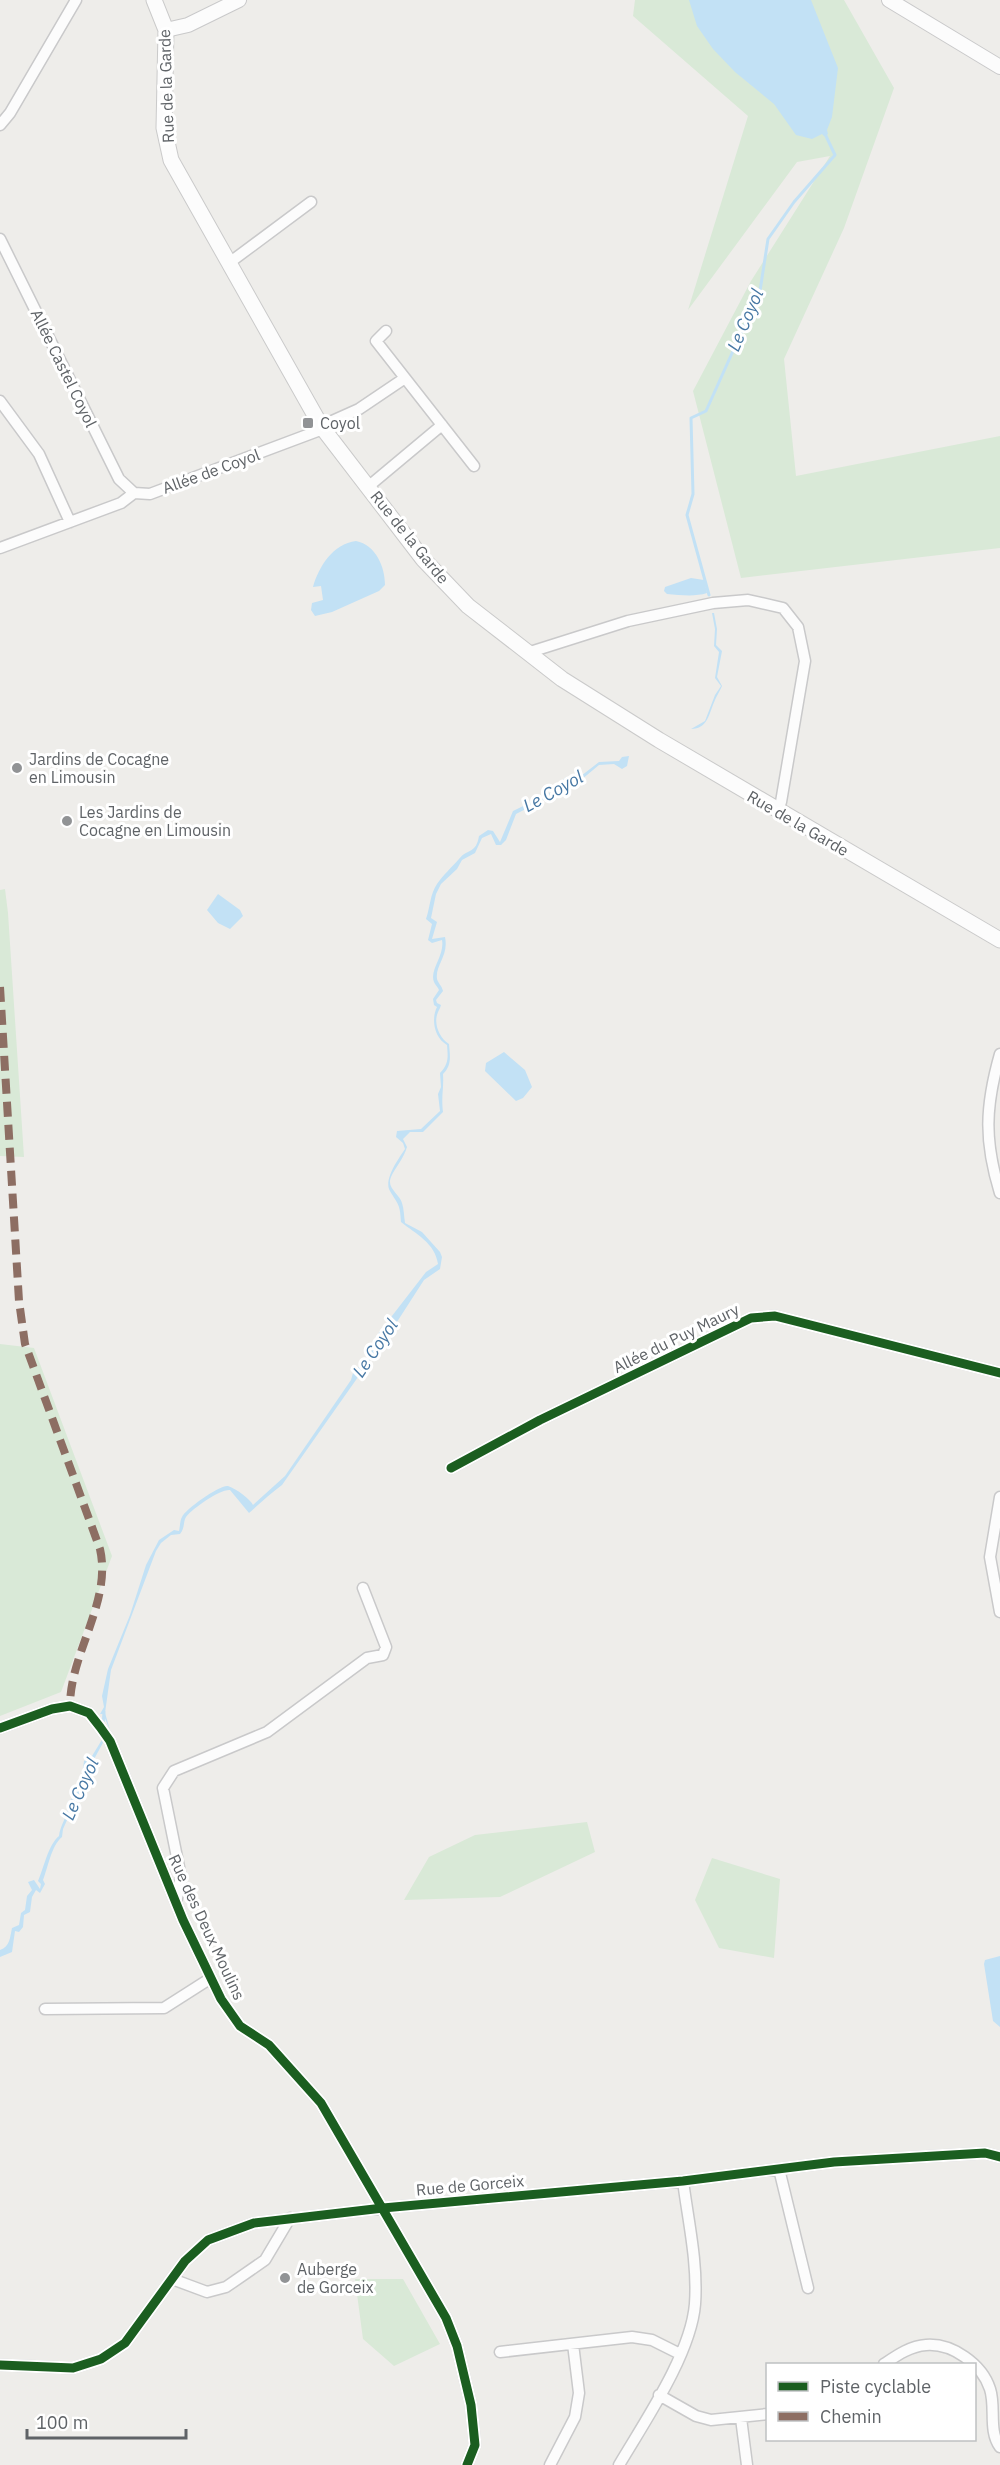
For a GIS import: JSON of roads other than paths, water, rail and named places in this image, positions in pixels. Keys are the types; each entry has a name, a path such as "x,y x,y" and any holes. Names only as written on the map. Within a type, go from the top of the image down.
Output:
{"main road":[{"name":"Rue de la Garde","path":"154,0 166,30 164,128 171,160 322,427 423,559 468,606 527,653 621,716 776,811 1000,940"}],"street":[{"path":"0,126 10,113 76,0"},
{"path":"166,30 188,24 239,0"},
{"path":"889,0 1000,67"},
{"path":"229,263 311,202"},
{"name":"Allée Castel Coyol","path":"0,239 119,479 134,493"},
{"path":"386,331 376,341 474,466"},
{"name":"Allée de Coyol","path":"0,548 121,504 134,493 150,494 322,427 359,409 405,378"},
{"path":"0,401 39,454 70,522"},
{"path":"369,486 442,425"},
{"path":"527,653 628,621 713,603 748,600 783,608 798,627 804,661 781,802 776,811"},
{"path":"1000,1054 992,1083 988,1114 990,1158 1000,1193"},
{"name":"Allée du Puy Maury","path":"451,1468 540,1420 751,1318 775,1316 1000,1373"},
{"path":"1000,1497 990,1557 1000,1612"},
{"path":"176,1903 180,1877 163,1788 174,1771 267,1732 367,1658 383,1655 386,1647 363,1588"},
{"name":"Rue des Deux Moulins","path":"0,1728 52,1709 70,1707 89,1713 110,1741 176,1903 221,1999 240,2026 269,2045 321,2103 446,2318 457,2346 471,2405 475,2445 467,2465"},
{"path":"45,2009 164,2008 211,1978"},
{"name":"Rue de Gorceix","path":"0,2365 73,2368 102,2359 125,2343 185,2261 208,2240 254,2223 383,2208 683,2181 834,2162 985,2153 1000,2157"},
{"path":"779,2169 808,2289"},
{"path":"620,2465 680,2354 691,2324 695,2305 695,2276 683,2181"},
{"path":"172,2279 207,2292 225,2287 265,2260 290,2218"},
{"path":"501,2352 632,2337 652,2340 680,2354"},
{"path":"550,2465 575,2417 579,2393 573,2344"},
{"path":"885,2363 900,2353 926,2345 949,2348 974,2363"},
{"path":"976,2366 984,2375 991,2390 994,2430 1000,2447"},
{"path":"659,2395 696,2416 711,2420 766,2414"},
{"path":"741,2418 747,2465"}],"water":[{"path":"689,0 811,0 838,68 828,134 812,139 796,135 774,104 735,72 713,49 697,26"},
{"path":"356,541 369,547 378,558 385,585 379,591 332,612 315,616 311,610 312,603 323,600 321,586 313,587 319,571 328,557 340,546"},
{"path":"691,578 704,580 707,593 682,595 667,594 664,591 665,587"},
{"path":"712,613 714,613 717,629 716,645 722,651 717,677 722,686 709,715 704,723 691,729 705,721 721,686 715,678 719,652 714,646 715,629"},
{"path":"629,756 627,766 622,769 614,764 599,765 581,780 568,780 555,794 516,814 506,840 501,845 496,845 491,834 482,838 475,853 462,860 457,869 441,884 436,894 431,918 437,922 432,939 445,937 446,944 437,974 443,991 436,1000 441,1005 436,1019 437,1027 440,1035 449,1044 450,1052 449,1064 443,1074 443,1112 423,1132 410,1132 403,1139 407,1147 390,1181 402,1203 405,1223 422,1232 440,1252 442,1257 440,1269 424,1280 395,1325 383,1336 370,1360 282,1485 249,1513 230,1490 220,1493 189,1513 180,1534 171,1535 161,1543 111,1670 105,1713 110,1730 103,1714 100,1714 104,1707 102,1696 108,1669 130,1615 146,1565 159,1540 174,1530 179,1531 185,1513 218,1489 224,1486 232,1487 253,1505 285,1476 351,1380 353,1373 370,1355 378,1334 426,1272 438,1264 429,1245 401,1222 397,1202 388,1186 393,1169 405,1149 403,1143 396,1137 397,1131 421,1129 440,1111 438,1094 441,1087 440,1073 446,1063 448,1053 447,1045 439,1038 435,1028 434,1017 437,1007 433,999 439,990 433,977 442,940 432,943 428,940 432,924 426,919 435,888 462,856 476,846 479,836 488,830 493,831 500,842 513,811 552,792 566,777 581,776 599,762 619,761 622,757"},
{"path":"218,894 240,910 243,916 230,929 218,923 207,910"},
{"path":"504,1052 525,1070 532,1087 523,1098 516,1101 485,1071 486,1063"},
{"path":"103,1738 105,1739 86,1774 63,1829 62,1837 52,1851 43,1880 45,1884 40,1893 36,1890 32,1897 30,1912 24,1915 23,1927 19,1932 15,1931 12,1952 0,1957 0,1950 8,1944 12,1928 19,1925 21,1913 25,1910 27,1896 32,1890 28,1882 34,1880 40,1889 41,1884 38,1881 49,1851 59,1836 68,1807 67,1803 76,1795 84,1761 92,1756"},
{"path":"1000,1956 1000,2027 993,2021 984,1964 985,1960"}],"waterway":[{"name":"Le Coyol","path":"709,595 687,515 693,494 691,418 706,411 760,291 768,239 794,202 835,155 825,134"},
{"name":"Le Coyol","path":"103,1726 104,1712"}],"place":[{"name":"Coyol","path":"308,423"},
{"name":"Jardins de Cocagne en Limousin","path":"17,768"},
{"name":"Les Jardins de Cocagne en Limousin","path":"67,821"},
{"name":"Auberge de Gorceix","path":"285,2278"}]}
